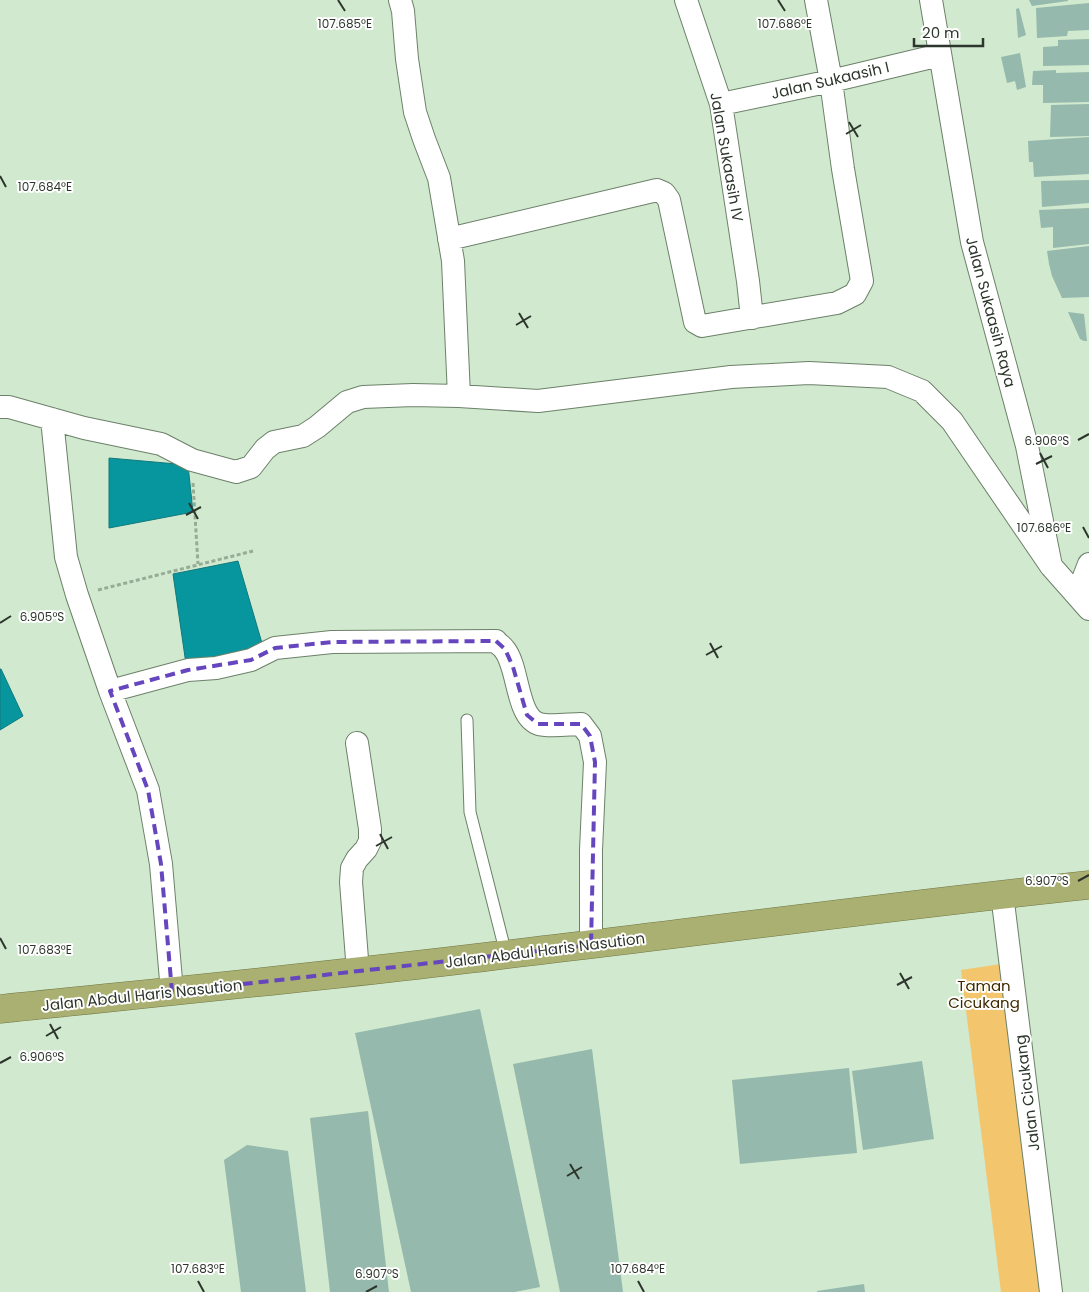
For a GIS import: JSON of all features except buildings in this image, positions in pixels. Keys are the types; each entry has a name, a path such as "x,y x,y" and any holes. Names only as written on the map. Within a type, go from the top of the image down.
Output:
{"highway":[{"name":"Jalan Abdul Haris Nasution","path":"0,1009 358,972 1089,885"}],"street":[{"path":"400,0 403,10 407,59 415,112 439,178 453,261 459,396"},
{"name":"Jalan Sukaasih IV","path":"686,0 721,104 752,318"},
{"path":"449,239 657,190 664,193 669,200 695,322 702,326 837,303 855,294 862,281 843,169 831,81 816,0"},
{"name":"Jalan Sukaasih Raya","path":"931,0 976,258 1027,446 1051,566 1083,602"},
{"name":"Jalan Sukaasih I","path":"721,104 831,81 940,55"},
{"path":"0,407 9,407 84,428 160,444 192,460 236,472 250,467 265,449 274,442 303,436 318,427 347,402 363,397 413,395 538,400 731,377 809,373 888,377 922,391 952,421 1051,566"},
{"path":"52,419 66,556 110,690 148,790 161,864 172,992"},
{"path":"1083,602 1089,564"},
{"path":"110,690 188,670 216,668 251,660 275,648 332,642 496,641 505,649 513,668 527,715 538,724 581,724 590,736 595,762 591,850 591,944"},
{"path":"356,744 370,829 370,840 366,849 352,868 351,882 358,972"},
{"name":"Jalan Cicukang","path":"1002,894 1051,1292"}],"lane":[{"path":"467,720 470,812 506,954"}],"path":[{"path":"192,460 198,564"},
{"path":"78,596 253,551"}],"highlighted area":[{"path":"496,641 505,649 513,667 527,715 538,724 581,724 590,736 595,762 591,945 172,992 161,864 148,790 110,691 188,670 251,660 275,648 332,642"}],"green space":[{"name":"Taman Cicukang","path":"1001,964 1042,1292 1001,1292 961,970"}],"water":[{"path":"109,458 188,465 193,512 109,528"},
{"path":"238,561 264,650 186,664 173,574"},
{"path":"0,669 23,716 0,730"}]}
